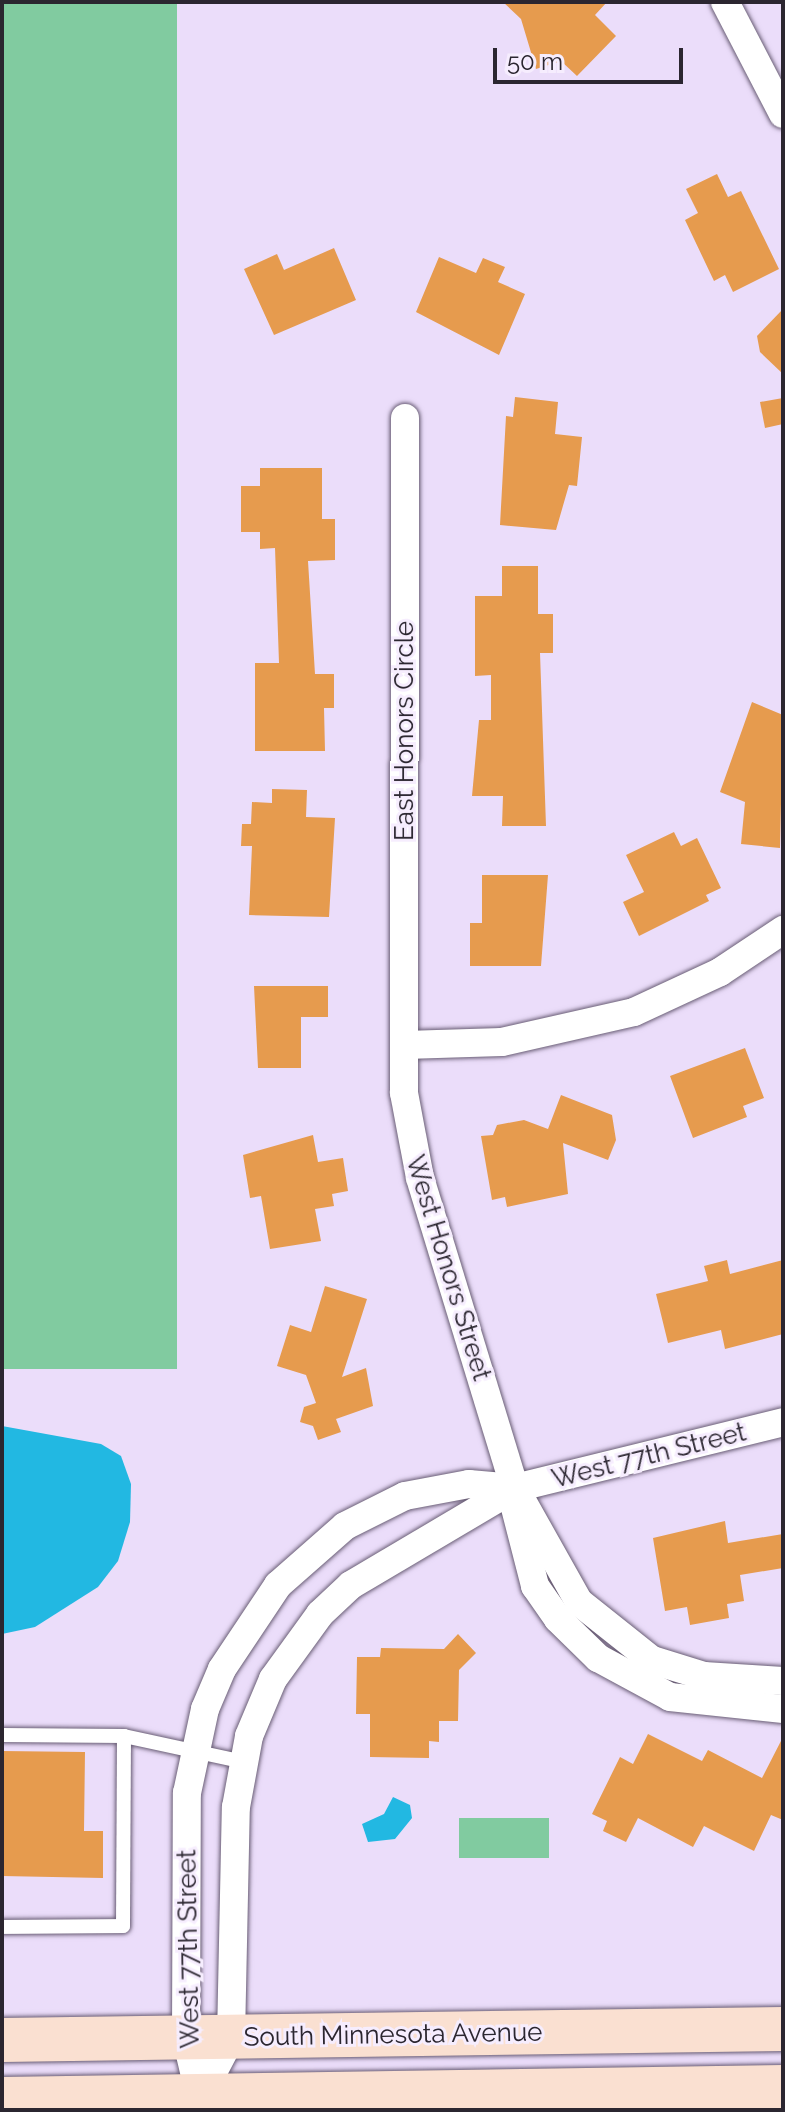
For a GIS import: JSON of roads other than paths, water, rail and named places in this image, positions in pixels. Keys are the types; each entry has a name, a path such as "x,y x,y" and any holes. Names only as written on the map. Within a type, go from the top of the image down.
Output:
{"main road":[{"name":"South Minnesota Avenue","path":"2,2040 783,2029"},
{"path":"2,2099 783,2087"}],"street":[{"path":"725,2 783,114"},
{"name":"East Honors Circle","path":"405,418 405,1045"},
{"path":"405,1045 502,1042 634,1012 720,972 783,930"},
{"name":"West Honors Street","path":"405,1045 412,1148 515,1488"},
{"name":"West 77th Street","path":"200,2097 231,2038 234,1844 244,1762 273,1679 320,1614 380,1564 515,1488 783,1422"},
{"name":"West 77th Street","path":"200,2097 186,2038 187,1793 205,1709 244,1629 311,1553 345,1526 405,1496 469,1484 515,1488"},
{"path":"515,1488 579,1602 625,1644 678,1670 783,1681"},
{"path":"515,1488 513,1518 535,1586 583,1646 640,1685 670,1697 783,1709"}],"lane":[{"path":"2,1735 124,1736 244,1762"},
{"path":"2,1927 123,1926 124,1736"}],"water":[{"path":"2,1426 101,1444 121,1456 131,1484 130,1522 118,1561 98,1587 35,1627 2,1634"},
{"path":"393,1797 410,1805 412,1818 395,1839 368,1842 362,1824 384,1814"}]}
